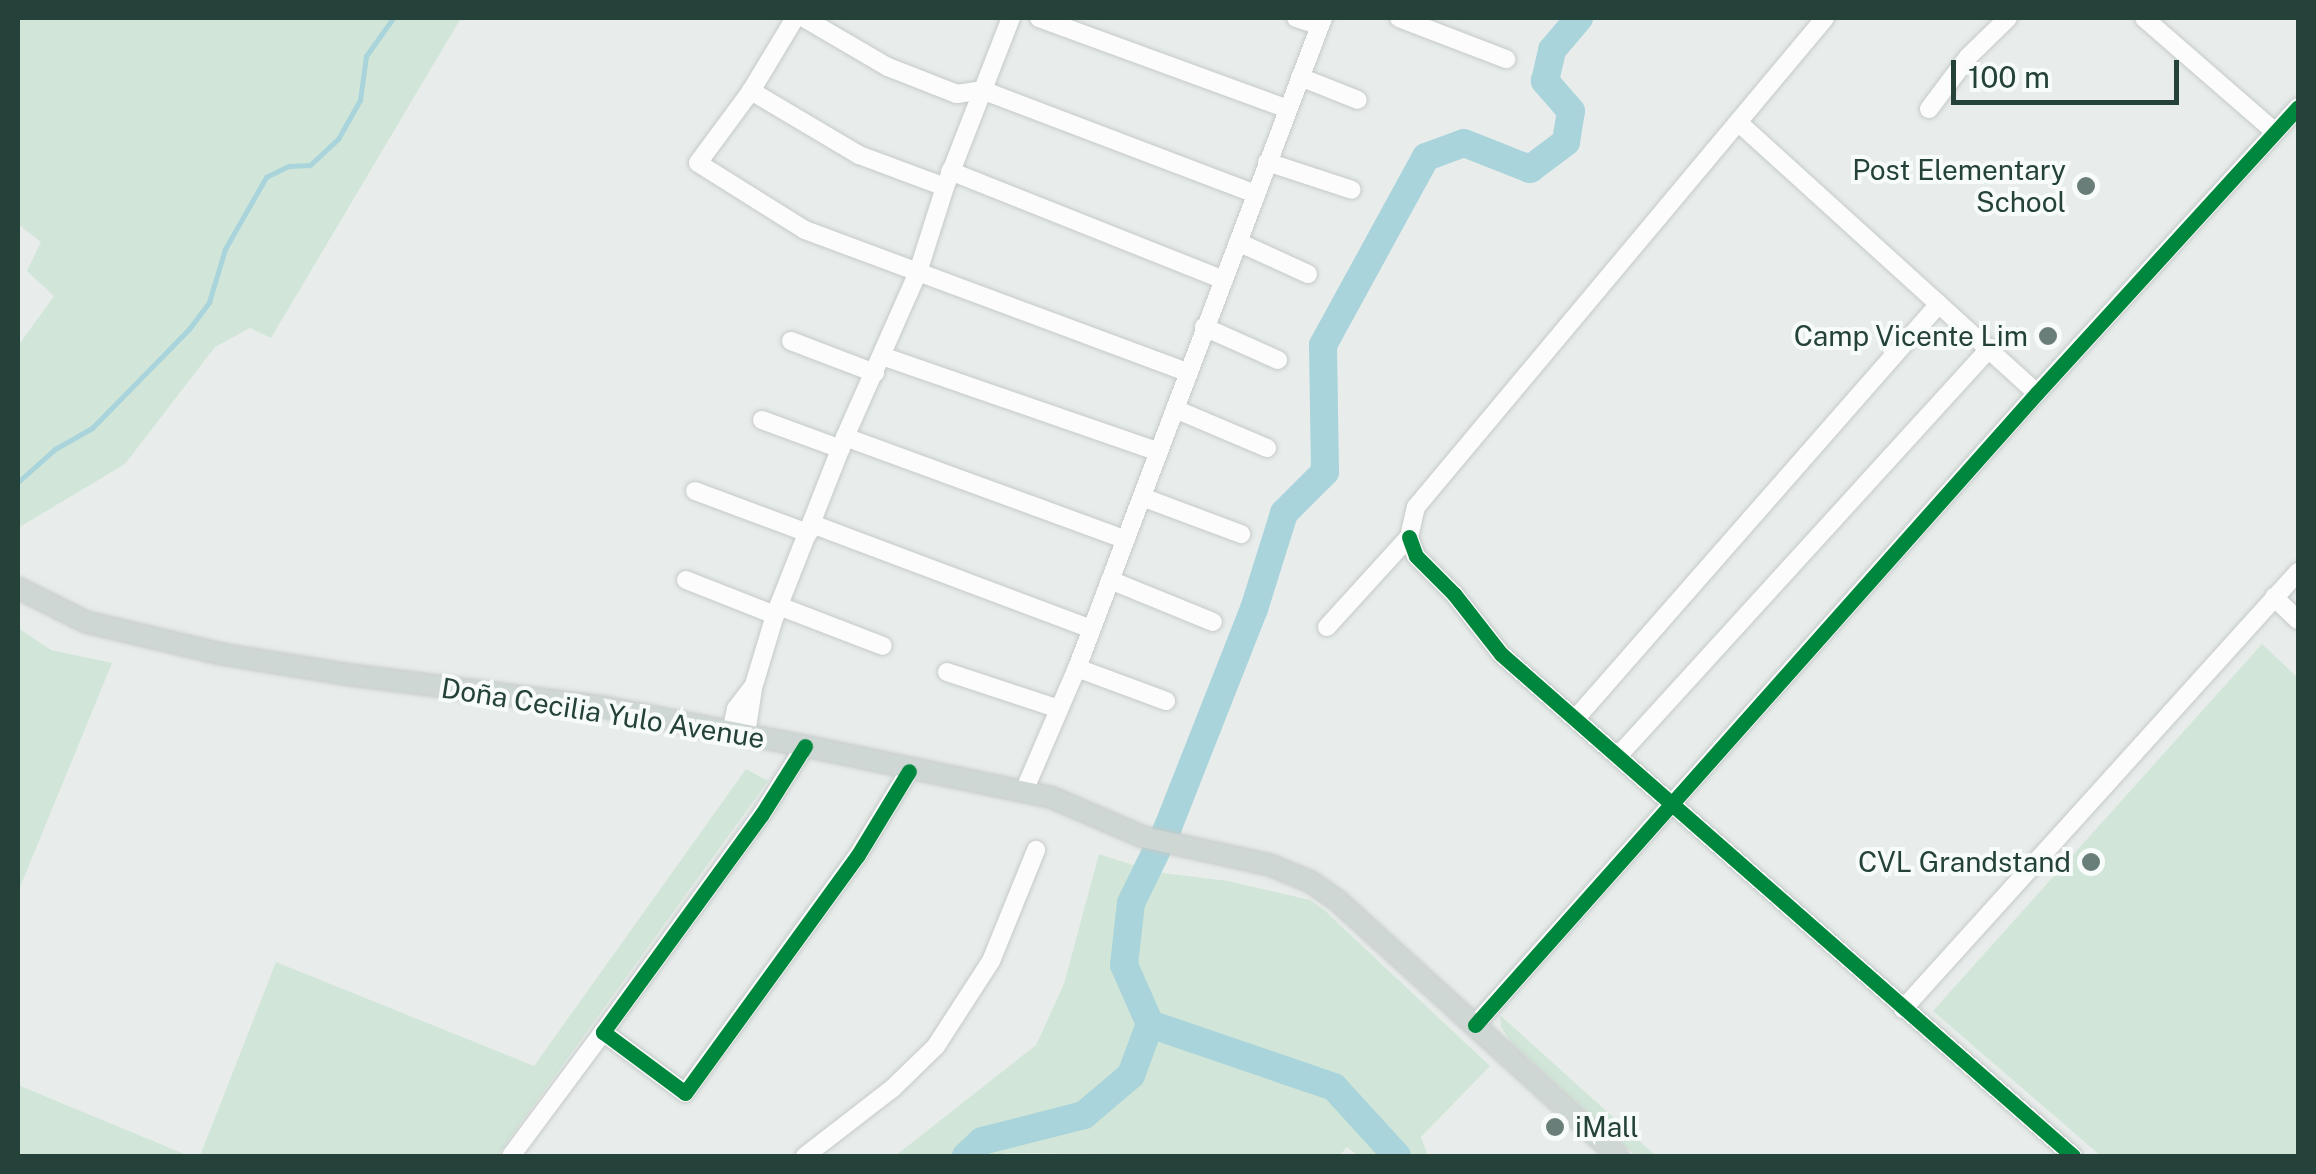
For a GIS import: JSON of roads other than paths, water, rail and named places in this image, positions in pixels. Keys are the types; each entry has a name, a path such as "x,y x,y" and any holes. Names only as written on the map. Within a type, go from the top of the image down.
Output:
{"main road":[{"name":"Doña Cecilia Yulo Avenue","path":"18,588 86,622 221,654 350,676 604,707 805,746 909,771 1053,798 1143,837 1270,864 1311,882 1351,912 1618,1156"}],"street":[{"path":"795,18 752,91 698,163 805,230 1187,372"},
{"path":"804,18 888,67 957,94 982,90 1256,194"},
{"path":"738,733 736,709 753,688 777,611 843,443 918,272 948,179 1011,18"},
{"path":"1039,18 1288,109"},
{"path":"1024,791 1078,668 1321,22 1296,18"},
{"path":"1399,18 1506,59"},
{"path":"1327,627 1409,537 1416,506 1825,18"},
{"path":"1930,109 1968,56 2008,18"},
{"path":"2144,18 2274,131"},
{"path":"1300,77 1358,100"},
{"path":"752,91 859,155 948,179 1224,280"},
{"path":"1475,1025 2298,106"},
{"path":"1739,123 2037,393"},
{"path":"1268,162 1352,190"},
{"path":"1238,242 1308,274"},
{"path":"1577,718 1939,304"},
{"path":"1204,327 1278,360"},
{"path":"792,341 879,364 1159,452"},
{"path":"1619,755 1990,348"},
{"path":"1175,410 1267,448"},
{"path":"762,420 843,443 1126,540"},
{"path":"695,491 810,528 1091,630"},
{"path":"1142,496 1241,534"},
{"path":"1409,537 1416,556 1454,594 1501,654 2073,1156"},
{"path":"1903,1009 2298,572"},
{"path":"686,580 883,646"},
{"path":"1110,580 1213,622"},
{"path":"2274,598 2298,620"},
{"path":"1078,668 1166,701"},
{"path":"946,672 1059,710"},
{"path":"511,1156 762,814 805,746"},
{"path":"602,1032 685,1092 791,950 909,771"},
{"path":"805,1156 893,1088 936,1046 992,961 1036,850"}],"waterway":[{"path":"18,482 55,449 92,428 189,329 209,302 225,249 266,177 289,166 310,165 338,139 360,100 366,56 393,18"},
{"path":"1397,1156 1334,1087 1150,1024 1124,965 1131,903 1168,827 1254,609 1284,513 1325,472 1323,345 1426,157 1464,143 1530,169 1566,142 1571,111 1545,81 1552,50 1579,18"},
{"path":"966,1156 982,1141 1084,1115 1131,1075 1150,1024"}],"place":[{"name":"Post Elementary School","path":"2086,186"},
{"name":"Camp Vicente Lim","path":"2048,336"},
{"name":"CVL Grandstand","path":"2091,862"},
{"name":"iMall","path":"1555,1127"}]}
